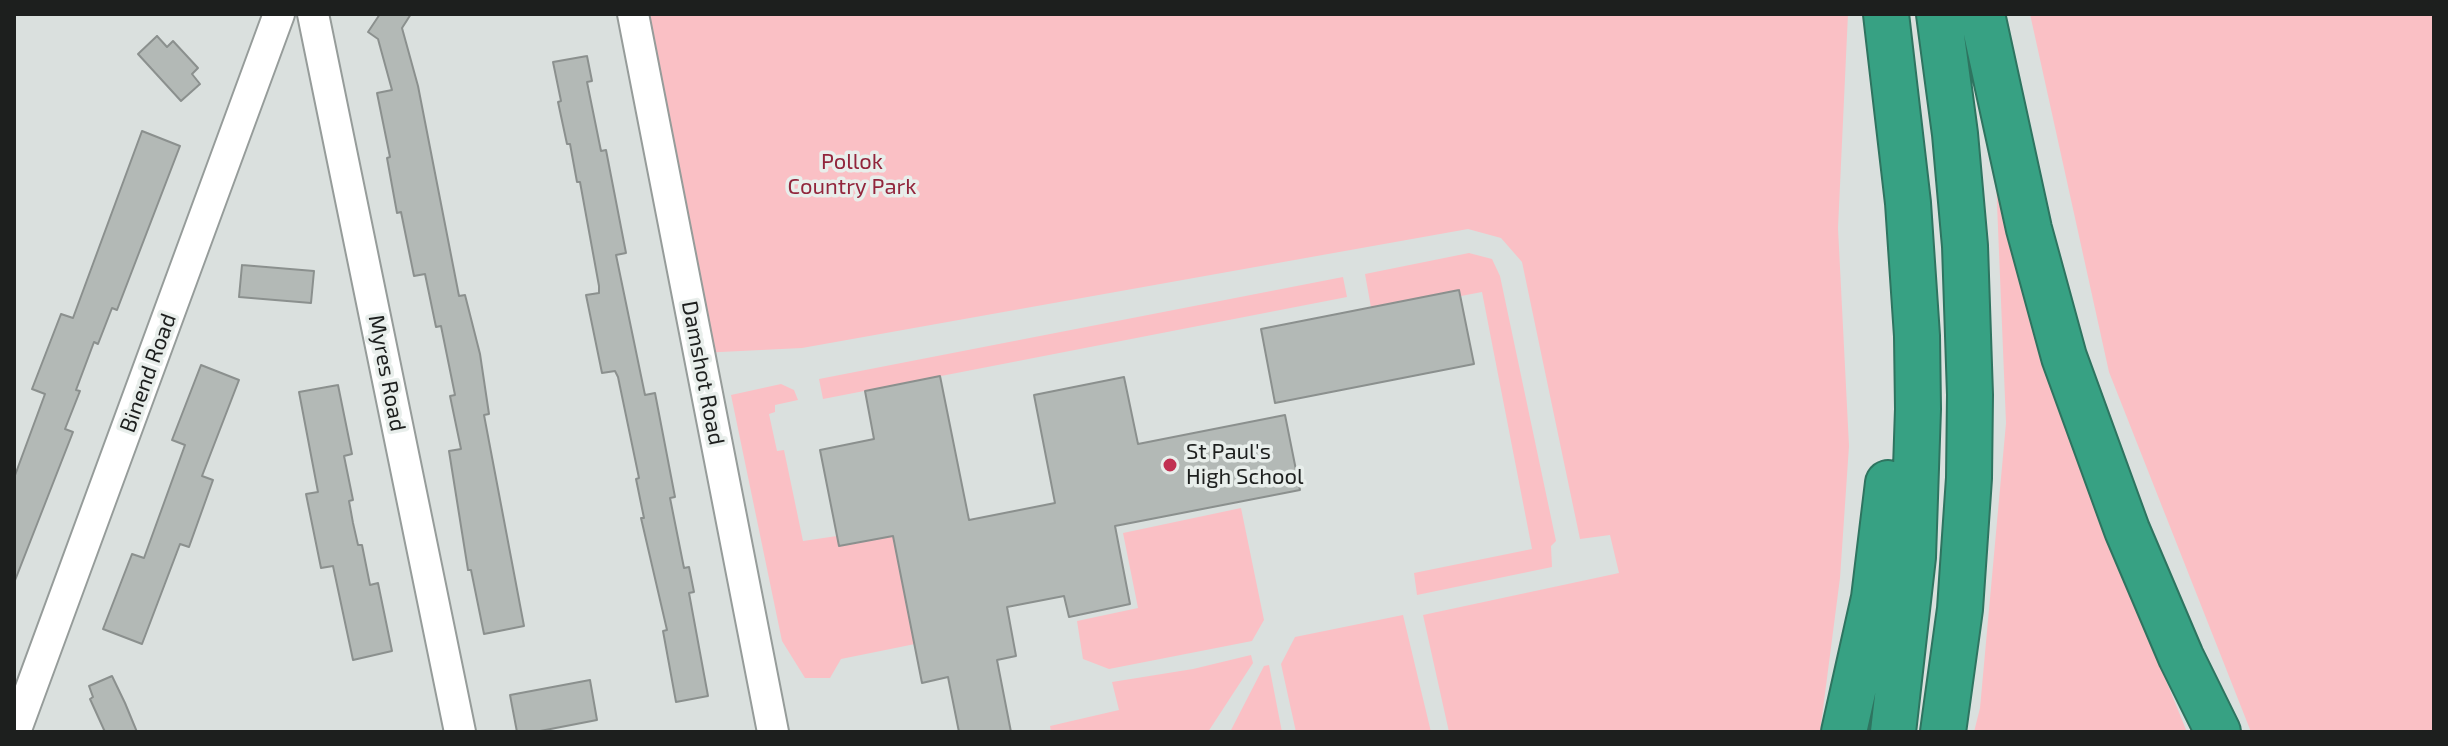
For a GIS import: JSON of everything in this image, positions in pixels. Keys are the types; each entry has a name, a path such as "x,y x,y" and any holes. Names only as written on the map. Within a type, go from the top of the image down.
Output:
{"highway":[{"path":"1886,14 1908,203 1917,336 1918,409 1913,557 1893,732"},
{"path":"1939,14 1955,134 1965,246 1970,395 1960,609 1943,732"},
{"path":"1982,14 2029,229 2064,357 2132,545 2218,732"},
{"path":"1844,732 1874,598 1891,450 1899,124"}],"street":[{"name":"Binend Road","path":"15,732 279,14"},
{"name":"Myres Road","path":"313,14 460,732"},
{"name":"Damshot Road","path":"633,14 765,731"}],"green space":[{"name":"Pollok Country Park","path":"641,14 1848,14 1838,228 1849,446 1840,578 1820,732 1449,732 1423,615 1619,573 1610,535 1580,539 1522,262 1501,238 1468,229 802,348 700,353"},
{"path":"2030,14 2434,14 2434,732 2251,732 2109,372"},
{"path":"1996,179 2077,462 2187,732 1974,732 1980,708 2006,423"},
{"path":"1469,253 1492,259 1500,276 1556,541 1551,546 1552,567 1417,595 1414,573 1532,549 1482,292 1372,313 1365,274"},
{"path":"1343,277 1347,297 823,399 819,379"},
{"path":"781,384 794,390 798,400 775,405 775,412 769,414 777,451 784,450 803,541 837,536 840,546 893,536 915,644 841,659 830,678 805,678 782,641 731,395"},
{"path":"1241,508 1264,620 1252,641 1109,669 1083,659 1077,621 1138,608 1123,533"},
{"path":"1403,615 1431,732 1296,732 1281,664 1295,637"},
{"path":"1251,655 1253,663 1208,732 1051,732 1050,726 1119,710 1112,682 1193,669"},
{"path":"1269,665 1282,732 1230,732 1264,666"}],"building":[{"path":"380,14 411,14 402,28 418,86 459,296 465,295 480,354 489,414 484,415 524,626 484,634 471,570 468,570 449,451 461,449 450,396 455,395 441,326 436,327 425,274 414,276 401,212 397,213 387,158 390,157 377,93 392,90 378,39 368,32"},
{"path":"157,36 167,47 173,41 198,68 192,74 200,84 181,101 138,54"},
{"path":"587,56 592,81 587,82 601,151 606,150 626,253 616,255 645,395 655,393 675,497 670,498 684,568 689,567 694,592 689,593 708,696 676,702 663,631 667,630 641,518 644,518 636,479 639,478 618,377 615,371 602,373 586,295 599,293 599,286 580,182 577,182 558,102 561,101 553,62"},
{"path":"142,131 180,146 117,310 112,308 98,344 94,342 65,429 73,432 14,583 14,478 45,394 32,389 61,314 73,318"},
{"path":"242,265 314,271 311,303 239,297"},
{"path":"1459,290 1474,364 1275,403 1261,329"},
{"path":"201,365 239,380 202,476 213,480 189,547 180,544 142,644 103,629 132,554 144,558 185,445 172,440"},
{"path":"940,376 969,520 1055,503 1034,395 1124,377 1138,444 1285,415 1300,490 1115,526 1130,604 1069,617 1064,596 1007,607 1016,656 997,660 1011,732 959,732 948,677 922,683 893,536 839,546 820,450 874,439 865,391"},
{"path":"338,385 352,454 344,456 353,500 349,501 353,523 358,545 362,545 370,585 378,583 392,651 353,660 333,566 321,568 306,494 318,492 299,392"},
{"path":"112,676 137,732 105,732 90,699 93,697 89,686"},
{"path":"590,680 597,720 535,732 517,732 510,695"}],"place":[{"name":"St Paul's High School","path":"1170,465"}]}
